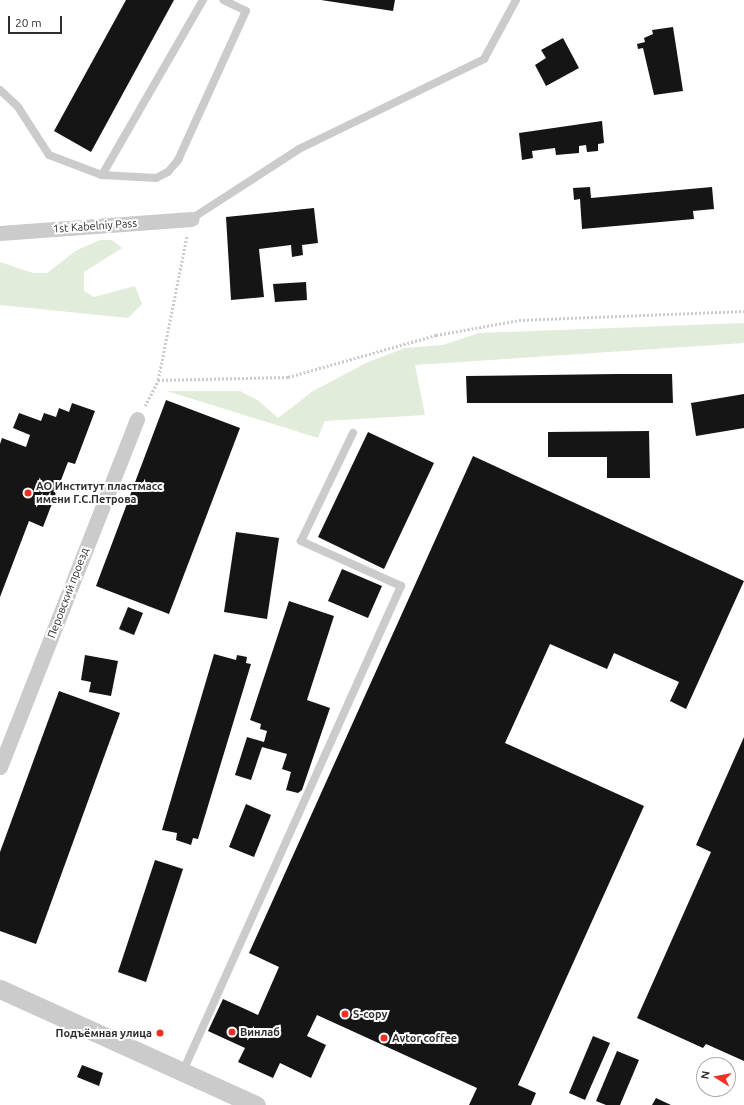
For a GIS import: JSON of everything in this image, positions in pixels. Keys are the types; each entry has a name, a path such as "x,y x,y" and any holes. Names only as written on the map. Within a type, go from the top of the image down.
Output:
{"street":[{"name":"1st Kabelniy Pass","path":"0,233 191,219"},
{"name":"Перовский проезд","path":"0,766 137,419"},
{"path":"0,990 256,1105"}],"lane":[{"path":"102,175 203,0"},
{"path":"0,90 18,107 49,155 102,175 156,178 168,172 178,160 246,11 223,0"},
{"path":"191,219 299,149 484,59 516,0"},
{"path":"183,1071 401,586 301,541 353,433"}],"path":[{"path":"137,419 158,380 191,219"},
{"path":"158,380 288,377 436,336 519,320 744,311"}],"green space":[{"path":"100,240 112,240 122,248 84,272 84,291 94,297 135,286 142,304 128,318 0,305 0,262 33,273 47,273 77,250"},
{"path":"744,323 744,343 415,365 425,415 325,421 318,438 167,391 240,391 259,401 278,418 313,391 368,362 405,348 443,345 479,333"}],"building":[{"path":"126,0 174,0 91,152 54,131"},
{"path":"321,0 395,0 393,11"},
{"path":"673,27 683,91 654,95 643,48 638,49 637,44 645,42 644,38 653,34 652,30"},
{"path":"563,38 579,68 546,86 535,65 546,58 541,50"},
{"path":"602,121 604,143 598,144 598,151 587,152 586,145 579,146 579,153 556,155 555,148 532,151 533,158 522,160 519,133"},
{"path":"590,187 591,198 712,187 714,209 693,211 694,219 582,229 580,199 574,200 573,188"},
{"path":"314,208 318,243 302,245 303,255 292,257 291,245 259,249 264,297 231,300 226,217"},
{"path":"306,282 307,300 275,302 273,284"},
{"path":"672,374 673,403 467,403 466,376"},
{"path":"744,394 744,428 696,436 691,403"},
{"path":"166,400 240,428 169,614 96,586"},
{"name":"АО Институт пластмасс имени Г.С.Петрова","path":"72,403 95,411 75,464 68,462 43,527 29,521 0,597 0,444 2,438 26,447 30,435 13,428 19,413 41,421 44,413 56,417 59,408 69,412"},
{"path":"649,431 650,478 607,478 607,457 548,457 548,432"},
{"path":"368,432 434,463 384,569 318,537"},
{"path":"473,456 744,581 686,709 670,701 679,682 614,653 607,669 550,644 505,743 644,806 518,1085 536,1093 531,1105 469,1105 477,1088 317,1015 307,1036 326,1045 311,1078 280,1063 273,1078 238,1062 245,1048 208,1031 223,999 258,1015 279,967 249,953"},
{"path":"236,532 279,538 267,619 224,612"},
{"path":"342,569 382,586 368,618 328,601"},
{"path":"289,601 334,616 307,700 330,708 302,790 298,793 286,790 291,772 282,769 287,754 262,747 251,780 235,775 247,737 264,742 267,731 260,729 261,724 250,720"},
{"path":"128,607 143,613 134,635 119,629"},
{"path":"214,654 236,660 237,655 247,657 246,663 251,664 198,839 193,838 191,845 176,840 177,833 162,830"},
{"path":"85,655 118,661 111,696 89,692 91,682 81,680"},
{"path":"59,691 120,713 36,944 0,931 0,852"},
{"path":"744,737 744,1061 706,1044 703,1048 637,1018 711,852 696,845"},
{"path":"246,804 271,815 254,857 229,847"},
{"path":"155,860 183,869 146,982 118,972"},
{"path":"593,1036 610,1043 585,1100 569,1093"},
{"path":"617,1051 639,1060 620,1105 606,1105 596,1101"},
{"path":"82,1065 103,1073 99,1086 77,1077"},
{"path":"656,1098 671,1105 652,1105"}],"place":[{"name":"АО Институт пластмасс имени Г.С.Петрова","path":"28,493"},
{"name":"S-copy","path":"345,1014"},
{"name":"Винлаб","path":"232,1032"},
{"name":"Подъёмная улица","path":"160,1033"},
{"name":"Avtor coffee","path":"384,1038"}]}
